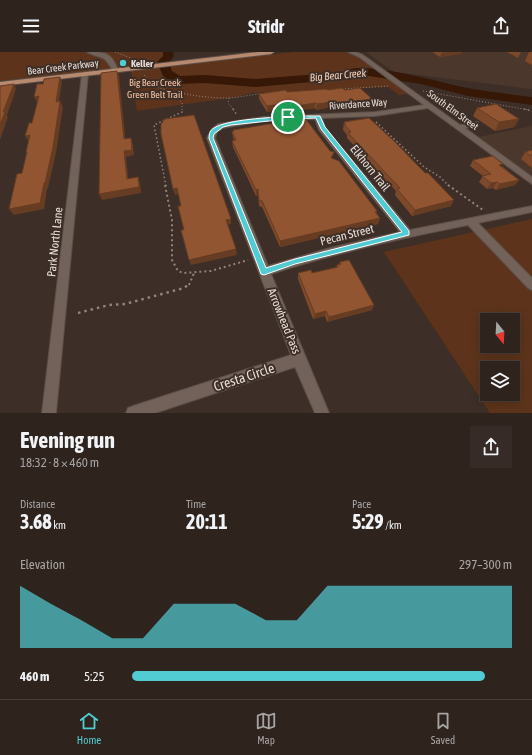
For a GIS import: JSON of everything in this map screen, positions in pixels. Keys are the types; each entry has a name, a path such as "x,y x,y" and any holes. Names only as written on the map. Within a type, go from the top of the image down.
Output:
{"main road":[{"name":"Bear Creek Parkway","path":"0,84 271,52"}],"street":[{"path":"90,52 108,55 112,59 116,70"},
{"name":"South Elm Street","path":"351,52 360,54 381,70 392,83 429,106 532,181"},
{"name":"Park North Lane","path":"49,413 85,74"},
{"name":"Riverdance Way","path":"263,119 380,113 429,106"},
{"name":"Elkhorn Trail","path":"318,116 322,128 407,233"},
{"name":"Arrowhead Pass","path":"263,119 221,126 211,133 211,138 299,359"},
{"path":"459,127 472,122 482,129"},
{"name":"Pecan Street","path":"264,272 303,259 407,233 532,209"},
{"path":"470,221 532,285"},
{"path":"299,359 322,413"},
{"name":"Cresta Circle","path":"133,413 299,359"}],"path":[{"path":"114,52 138,60 142,73 148,79 148,84 162,91 229,98 248,94 271,92"},
{"path":"336,90 392,83"},
{"path":"421,91 532,111"},
{"path":"175,92 174,96 182,102 182,112 154,125 172,220 172,260 178,271 184,273 194,273 211,271 251,259"},
{"path":"229,98 228,103 237,115"},
{"path":"372,117 424,167 440,177 446,184 483,210"},
{"path":"78,313 109,305 125,304 184,288 188,286 194,273"}],"shaded area":[{"path":"366,52 530,52 532,53 532,89 394,72"},
{"path":"532,126 532,182 474,138"}],"green space":[{"path":"0,52 168,52 169,54 162,63 0,81"},
{"name":"Big Bear Creek Green Belt Trail","path":"294,52 348,52 367,61 410,93 399,95 388,87 252,93 237,97 137,111 131,70"},
{"path":"532,219 532,413 490,413 482,401 520,401 520,361 480,361 480,398 384,252"}],"building":[{"path":"117,71 124,139 131,138 132,150 124,151 127,179 138,177 139,187 99,194 101,73"},
{"path":"60,77 56,102 60,101 53,147 40,203 9,209 17,174 22,173 27,152 30,135 25,136 29,123 32,123 39,96 34,97 37,84 43,84 44,79"},
{"path":"14,84 3,112 5,112 0,125 0,86"},
{"path":"342,88 345,90 360,88 372,99 334,104 332,102 315,103 290,107 287,103 267,106 259,94 286,90 287,92"},
{"path":"496,104 519,119 499,122 477,108"},
{"path":"194,115 231,219 226,220 236,249 189,260 181,230 184,230 178,206 181,206 177,188 173,189 161,134 161,124 165,119"},
{"path":"305,118 330,151 334,152 331,158 339,161 377,211 375,212 380,218 280,241 262,201 259,200 258,189 256,190 232,141 236,140 232,132 234,131 233,130"},
{"path":"369,118 425,173 428,173 454,200 415,210 397,189 400,188 348,133 351,132 344,124 346,124 344,122"},
{"path":"532,150 532,156 525,152"},
{"path":"493,156 503,164 499,165 519,180 500,184 497,182 491,183 482,176 491,174 473,160"},
{"path":"349,260 374,305 329,317 326,311 315,314 298,273 311,270 312,273 338,267 337,265 341,264 340,262"}],"waterway":[{"name":"Big Bear Creek","path":"168,52 168,56 163,62 167,73 175,79 180,80 205,79 255,83 346,75 350,72 369,72 422,80 468,92 532,101"}],"place":[{"name":"Keller","path":"123,63"}],"route":[{"path":"318,116 322,128 407,233 295,261 264,272 211,138 211,133 221,126 263,119 288,117 318,116"}]}
